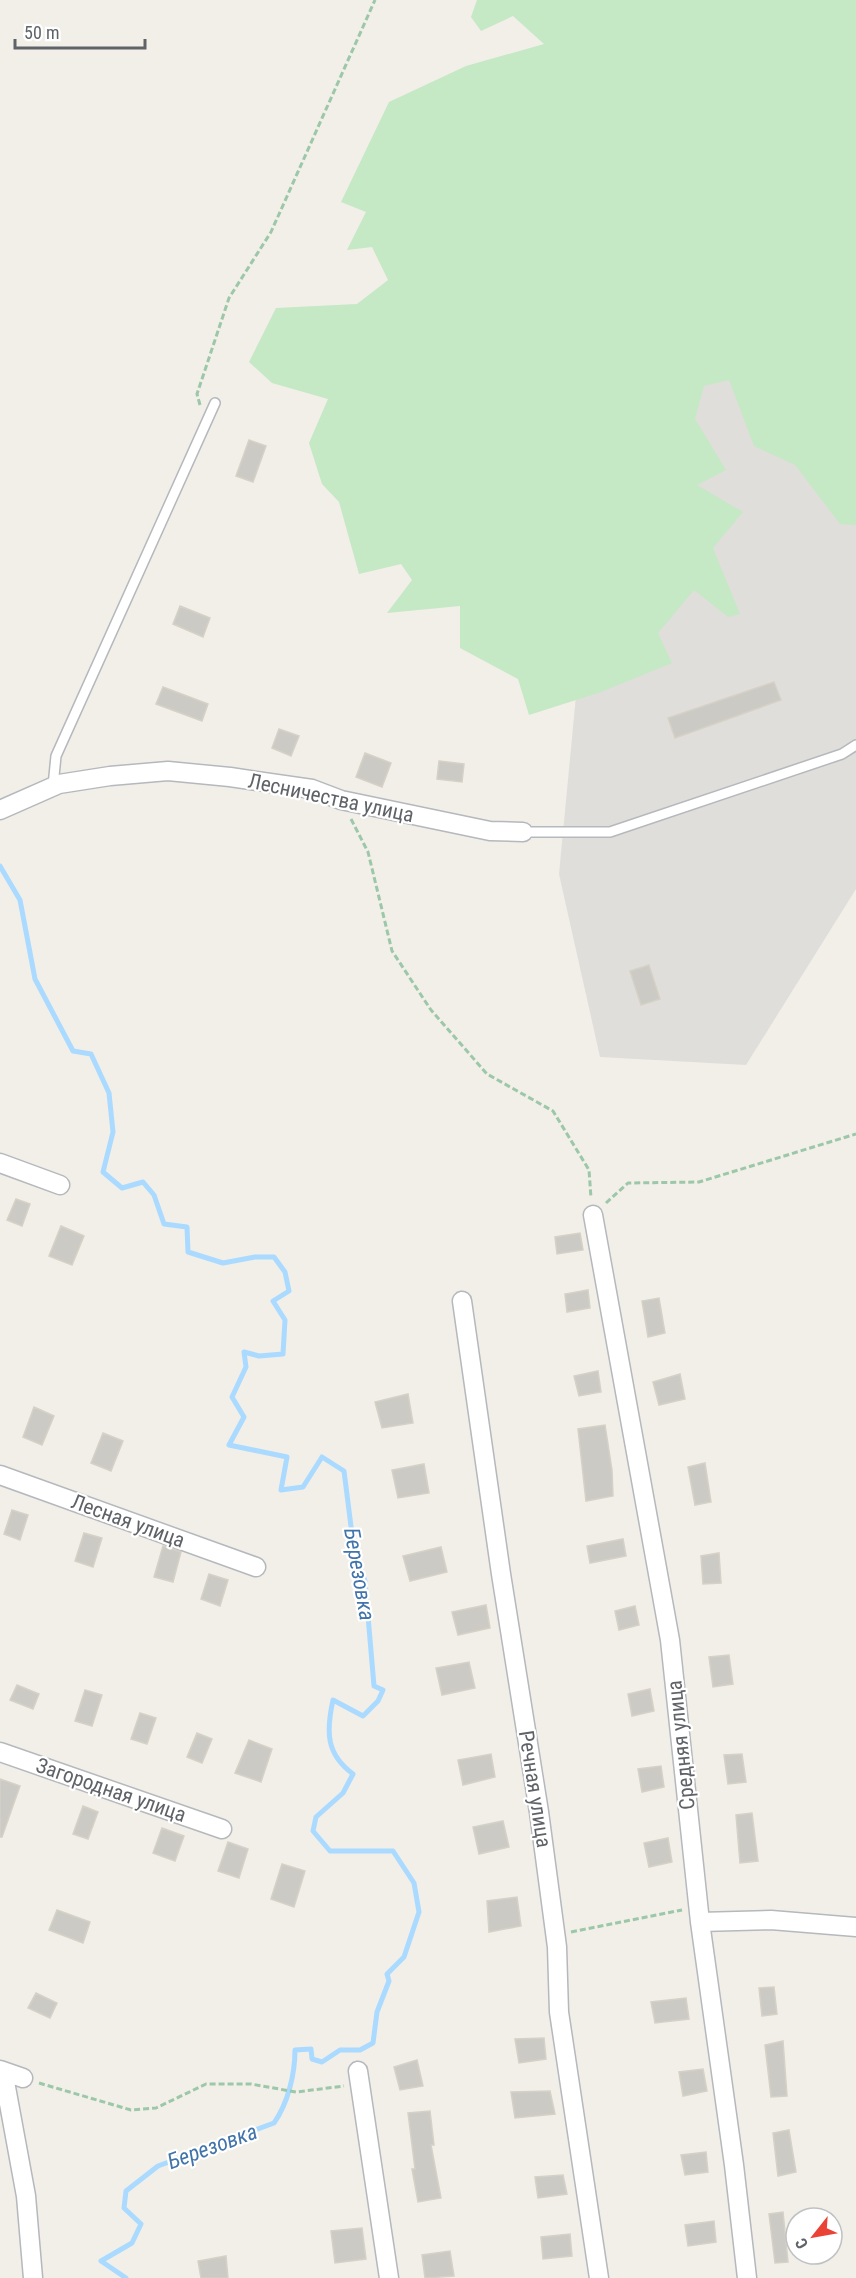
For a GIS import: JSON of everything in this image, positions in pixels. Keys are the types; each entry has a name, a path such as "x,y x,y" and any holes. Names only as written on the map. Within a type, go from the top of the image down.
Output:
{"street":[{"name":"Лесничества улица","path":"0,810 53,787 110,777 168,771 312,789 341,800 490,831 523,832"},
{"path":"0,1163 60,1185"},
{"name":"Средняя улица","path":"593,1215 670,1640 700,1914 747,2278"},
{"name":"Речная улица","path":"462,1301 556,1935 559,2012 600,2278"},
{"name":"Лесная улица","path":"0,1475 256,1568"},
{"name":"Загородная улица","path":"0,1752 222,1829"},
{"path":"700,1914 856,1928"},
{"path":"23,2078 1,2071 26,2196 33,2278"},
{"path":"359,2078 389,2278"}],"lane":[{"path":"53,787 56,756 215,403"},
{"path":"523,832 610,832 842,754 856,745"}],"path":[{"path":"206,424 197,394 229,298 271,232 375,0"},
{"path":"341,800 368,852 392,951 431,1010 487,1074 553,1111 589,1170 593,1215"},
{"path":"593,1215 628,1183 699,1182 856,1134"},
{"path":"556,1935 700,1914"},
{"path":"23,2078 130,2110 156,2108 206,2084 251,2084 296,2092 359,2078"}],"shaded area":[{"path":"692,316 856,466 856,889 746,1065 600,1057 559,874 584,612"}],"green space":[{"path":"477,0 856,0 856,525 840,524 795,465 754,446 729,380 704,386 695,419 726,470 697,485 743,512 713,548 740,614 728,617 694,590 658,633 672,663 601,692 529,715 518,679 460,648 460,606 387,613 412,580 401,564 359,574 339,502 322,484 309,443 328,399 272,383 249,362 276,308 357,304 388,280 372,247 347,250 366,212 341,202 389,102 466,66 544,44 513,16 481,31 471,17"}],"building":[{"path":"249,440 266,446 253,482 236,476"},
{"path":"180,606 210,618 203,637 173,624"},
{"path":"774,682 781,700 675,738 668,718"},
{"path":"163,687 208,704 202,721 156,704"},
{"path":"279,729 299,736 291,756 272,748"},
{"path":"365,753 391,763 382,787 356,777"},
{"path":"439,761 464,764 462,782 437,779"},
{"path":"649,965 660,999 641,1005 630,971"},
{"path":"16,1199 30,1204 22,1226 7,1220"},
{"path":"61,1226 84,1236 72,1265 49,1256"},
{"path":"580,1233 583,1250 557,1254 555,1237"},
{"path":"588,1290 590,1308 567,1312 565,1294"},
{"path":"659,1298 665,1333 648,1337 642,1301"},
{"path":"598,1371 601,1392 579,1396 574,1376"},
{"path":"680,1374 685,1399 659,1405 653,1382"},
{"path":"408,1394 413,1423 382,1428 375,1402"},
{"path":"34,1407 54,1416 42,1445 23,1437"},
{"path":"605,1425 612,1470 613,1496 586,1501 578,1429"},
{"path":"103,1433 123,1441 111,1471 91,1463"},
{"path":"705,1463 711,1502 695,1505 688,1467"},
{"path":"424,1464 429,1493 398,1498 392,1470"},
{"path":"12,1510 28,1515 20,1540 4,1534"},
{"path":"84,1533 102,1538 93,1567 75,1561"},
{"path":"623,1539 626,1556 590,1563 587,1546"},
{"path":"163,1546 181,1552 173,1582 154,1577"},
{"path":"441,1547 447,1572 410,1581 403,1556"},
{"path":"719,1553 721,1583 703,1584 701,1556"},
{"path":"209,1574 228,1580 220,1606 201,1599"},
{"path":"486,1605 490,1628 458,1635 452,1612"},
{"path":"635,1606 639,1625 619,1630 615,1611"},
{"path":"729,1655 733,1684 713,1687 709,1657"},
{"path":"469,1662 475,1688 442,1695 436,1668"},
{"path":"17,1685 39,1694 33,1709 10,1700"},
{"path":"650,1689 654,1711 632,1716 628,1694"},
{"path":"85,1690 102,1695 92,1726 75,1721"},
{"path":"140,1713 156,1718 147,1744 131,1739"},
{"path":"197,1733 212,1739 202,1763 187,1757"},
{"path":"249,1740 272,1749 261,1782 235,1773"},
{"path":"491,1754 495,1777 463,1785 458,1760"},
{"path":"742,1754 746,1782 728,1784 724,1755"},
{"path":"661,1766 664,1787 642,1792 638,1769"},
{"path":"0,1779 20,1786 2,1837 0,1837"},
{"path":"83,1806 98,1812 88,1839 73,1834"},
{"path":"752,1813 758,1861 740,1863 736,1815"},
{"path":"503,1821 509,1847 479,1854 473,1827"},
{"path":"162,1828 184,1836 175,1861 153,1853"},
{"path":"668,1838 672,1862 649,1867 644,1843"},
{"path":"228,1842 248,1849 239,1878 218,1871"},
{"path":"282,1864 305,1871 294,1907 271,1899"},
{"path":"517,1897 521,1926 489,1932 487,1901"},
{"path":"57,1910 90,1922 83,1943 49,1930"},
{"path":"774,1987 777,2014 762,2016 759,1988"},
{"path":"36,1993 57,2003 50,2018 28,2008"},
{"path":"686,1998 689,2019 655,2023 651,2002"},
{"path":"544,2038 546,2059 519,2063 515,2039"},
{"path":"783,2041 787,2096 771,2097 765,2045"},
{"path":"417,2060 423,2086 400,2090 394,2067"},
{"path":"703,2069 707,2091 683,2096 679,2072"},
{"path":"550,2091 555,2114 515,2118 511,2092"},
{"path":"430,2111 434,2145 431,2145 441,2198 418,2202 412,2169 415,2169 408,2113"},
{"path":"789,2130 796,2172 778,2176 773,2133"},
{"path":"706,2152 708,2172 685,2175 681,2155"},
{"path":"563,2175 567,2194 538,2198 535,2177"},
{"path":"783,2212 784,2262 775,2263 769,2214"},
{"path":"714,2221 716,2242 688,2246 685,2225"},
{"path":"362,2228 366,2259 335,2263 331,2231"},
{"path":"570,2234 572,2256 543,2259 541,2237"},
{"path":"450,2251 454,2276 425,2278 422,2255"},
{"path":"226,2256 228,2278 201,2278 198,2261"}],"waterway":[{"name":"Березовка","path":"0,866 20,900 35,979 73,1051 91,1054 109,1093 113,1132 103,1172 122,1188 143,1182 154,1195 164,1224 187,1227 188,1252 223,1263 255,1257 274,1257 285,1272 289,1291 273,1301 285,1320 283,1354 259,1356 244,1352 246,1367 232,1397 244,1417 229,1445 287,1457 281,1490 303,1487 322,1457 344,1471 354,1550 365,1581 374,1686 383,1690 378,1701 363,1716 333,1700 329,1722 330,1742 338,1758 353,1774 343,1793 316,1817 313,1831 330,1851 393,1851 414,1883 419,1912 404,1957 387,1974 389,1981 377,2012 373,2043 360,2050 340,2050 322,2062 312,2059 311,2049 295,2050 290,2088 274,2123 158,2166 126,2191 124,2208 141,2224 132,2243 101,2261 126,2278"}]}
